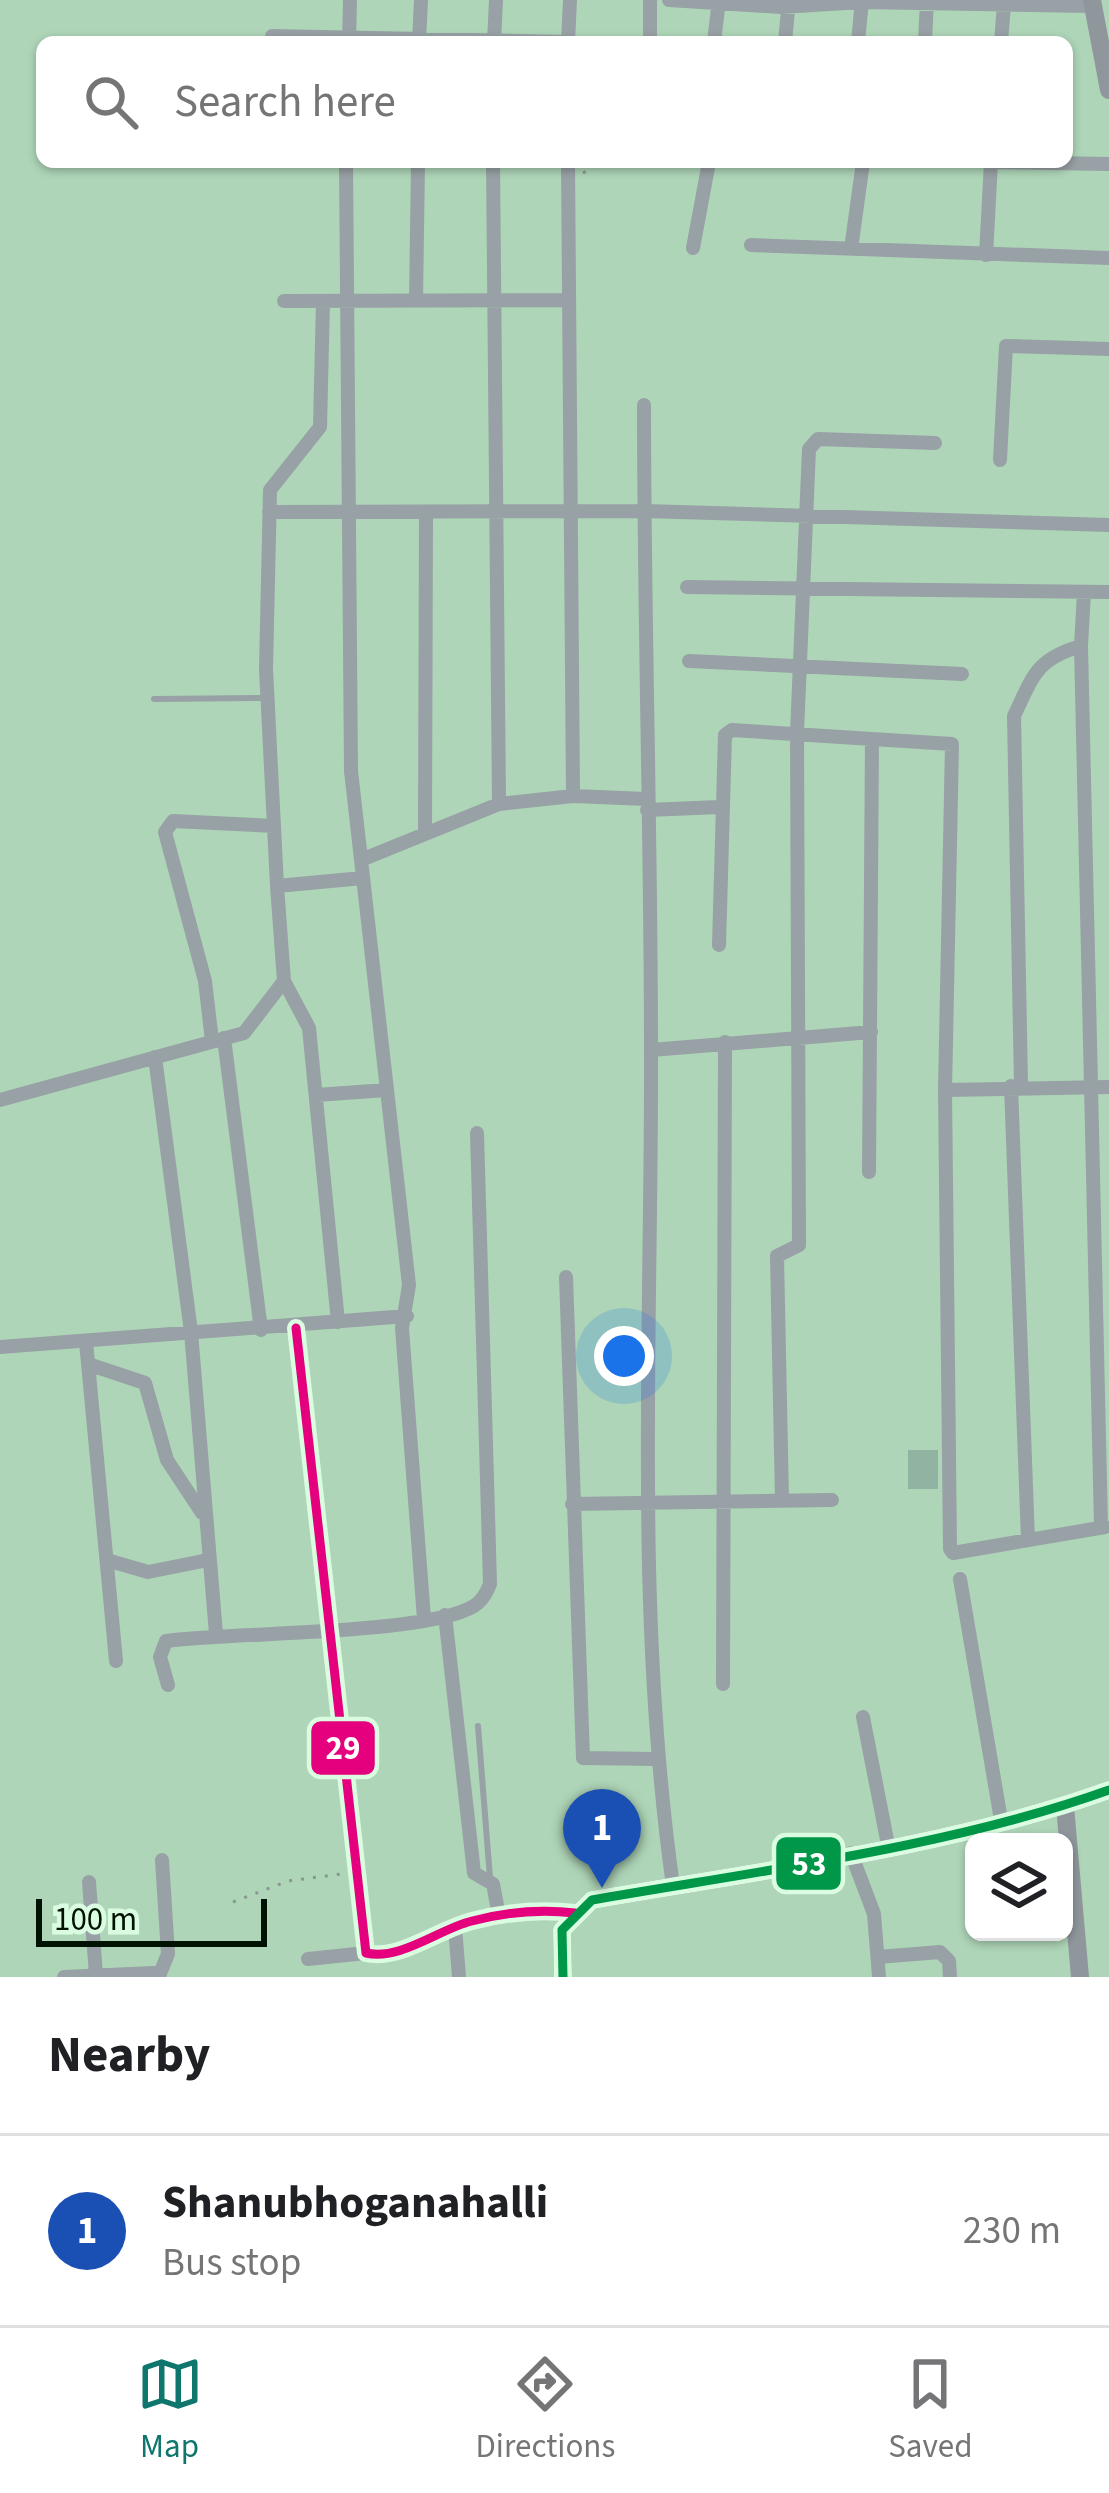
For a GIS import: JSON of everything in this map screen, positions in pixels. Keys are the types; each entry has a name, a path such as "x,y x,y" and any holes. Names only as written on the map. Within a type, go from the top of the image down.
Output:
{"street":[{"path":"349,36 350,0"},
{"path":"419,36 421,0"},
{"path":"494,36 496,0"},
{"path":"568,36 570,0"},
{"path":"650,0 650,36"},
{"path":"670,0 1092,3 1109,90"},
{"path":"859,36 862,1"},
{"path":"926,36 927,1"},
{"path":"715,36 719,2"},
{"path":"786,36 789,3"},
{"path":"1001,36 1004,5"},
{"path":"1073,163 1109,164"},
{"path":"346,168 351,771 409,1285 402,1328 424,1619"},
{"path":"416,301 418,168"},
{"path":"493,168 499,804"},
{"path":"568,168 573,796"},
{"path":"693,248 708,168"},
{"path":"851,249 862,168"},
{"path":"986,255 989,168"},
{"path":"751,245 1109,258"},
{"path":"284,301 568,300"},
{"path":"323,301 320,427 270,490 268,698 284,981 309,1028 338,1322"},
{"path":"1000,460 1006,346 1109,349"},
{"path":"644,405 651,1050 646,1502 655,1760 673,1886"},
{"path":"782,1500 777,1256 799,1245 797,733 812,442 935,443"},
{"path":"269,512 644,511 1109,525"},
{"path":"425,834 426,514"},
{"path":"687,587 1109,592"},
{"path":"719,945 724,735 732,730 952,744 945,1090 950,1549 953,1553 1105,1527 1102,1087 1081,646 1084,592"},
{"path":"1028,1540 1016,1086 1014,716 1050,655 1081,646"},
{"path":"689,661 962,674"},
{"path":"869,1172 872,739"},
{"path":"361,860 499,804 573,796 720,807"},
{"path":"261,1330 218,1040 165,832 173,821 189,818 274,826"},
{"path":"277,886 363,878"},
{"path":"0,1100 218,1040 255,1025 284,981"},
{"path":"651,1050 797,1034 871,1032"},
{"path":"723,1684 725,1042"},
{"path":"155,1057 191,1333 216,1634"},
{"path":"945,1090 1102,1087"},
{"path":"316,1095 387,1090"},
{"path":"168,1685 161,1645 216,1634 424,1619 473,1607 490,1584 477,1133"},
{"path":"566,1277 583,1758 655,1760"},
{"path":"0,1347 407,1316"},
{"path":"296,1328 366,1953"},
{"path":"86,1342 116,1661"},
{"path":"88,1364 145,1383 166,1460 203,1514"},
{"path":"572,1504 832,1500"},
{"path":"106,1560 148,1572 208,1560"},
{"path":"960,1579 1001,1820"},
{"path":"445,1615 466,1831 475,1873 490,1881 499,1916"},
{"path":"862,1717 888,1845"},
{"path":"562,1977 562,1930 592,1900 851,1853 1065,1806 1109,1790"},
{"path":"1065,1806 1080,1977"},
{"path":"851,1853 874,1914 879,1977"},
{"path":"64,1977 159,1977 168,1954 162,1860"},
{"path":"88,1882 96,1976"},
{"path":"308,1960 395,1951 455,1927 499,1916 547,1910 575,1913"},
{"path":"455,1927 459,1977"},
{"path":"878,1957 940,1952 949,1961 950,1977"}],"lane":[{"path":"154,699 268,698"},
{"path":"478,1726 490,1881"}],"path":[{"path":"568,182 592,168"},
{"path":"233,1902 288,1881 355,1874"}],"building":[{"path":"908,1450 938,1450 938,1489 908,1489"}],"transit line":[{"name":"29","path":"296,1328 366,1953 392,1952 498,1915 575,1913"},
{"name":"53","path":"563,1977 562,1930 592,1900 920,1842 1109,1790"}],"place":[{"name":"Shanubhoganahalli","path":"602,1888"}]}
